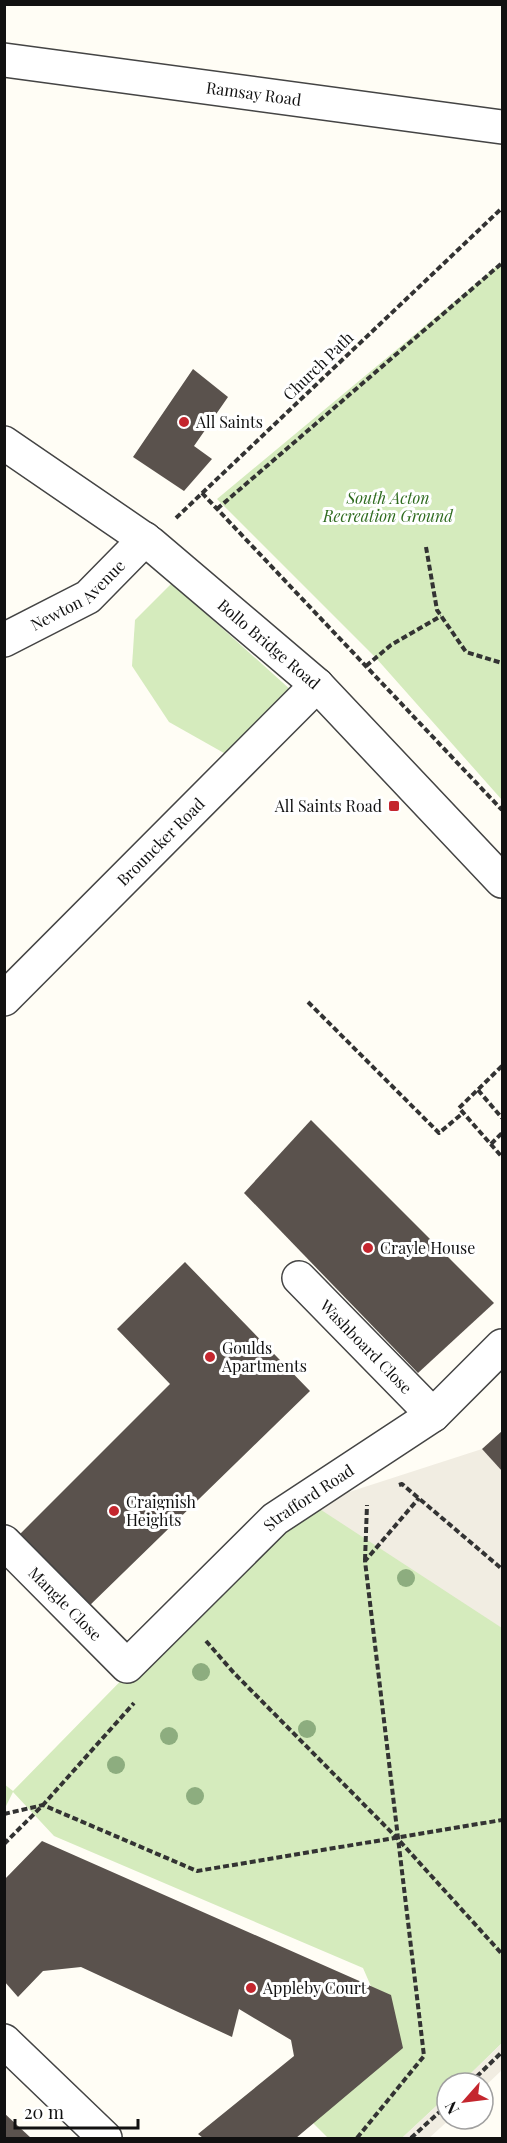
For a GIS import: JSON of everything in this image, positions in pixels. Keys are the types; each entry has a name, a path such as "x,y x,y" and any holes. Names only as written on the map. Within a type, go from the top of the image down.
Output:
{"street":[{"name":"Ramsay Road","path":"4,60 502,127"},
{"name":"Bollo Bridge Road","path":"4,443 147,541 317,685 502,881"},
{"name":"Newton Avenue","path":"4,640 88,597 147,541"},
{"name":"Brouncker Road","path":"4,999 317,685"},
{"name":"Washboard Close","path":"299,1278 433,1415"},
{"name":"Strafford Road","path":"128,1666 275,1519 433,1415 502,1346"},
{"name":"Mangle Close","path":"4,1542 128,1666"},
{"path":"4,2041 105,2139"}],"path":[{"name":"Church Path","path":"147,541 202,493 502,207"},
{"path":"218,509 502,263"},
{"path":"202,493 502,810"},
{"path":"426,547 437,610 466,652 502,663"},
{"path":"366,666 391,645 441,616"},
{"path":"308,1002 438,1133 463,1113"},
{"path":"502,1066 459,1108 502,1156"},
{"path":"478,1090 502,1118"},
{"path":"491,1144 502,1133"},
{"path":"402,1484 502,1569"},
{"path":"365,1561 419,1498"},
{"path":"357,2139 424,2056 365,1561 367,1503"},
{"path":"205,1640 234,1673 397,1838 502,1954"},
{"path":"4,1844 43,1805 136,1701"},
{"path":"4,1814 43,1805 197,1871 502,1820"},
{"path":"482,2071 502,2052"},
{"path":"411,2139 435,2116"}],"green space":[{"name":"South Acton Recreation Ground","path":"502,262 502,800 376,658 217,499"},
{"path":"172,583 293,692 231,757 169,722 132,666 135,620"},
{"path":"337,1483 432,1549 502,1606 502,2043 473,2071 435,2071 435,2107 402,2138 328,2138 310,2120 394,2039 363,1968 54,1836 13,1792 5,1808 4,1784 13,1791 276,1522"}],"shaded area":[{"path":"482,1449 502,1471 502,1628 312,1504"},
{"path":"502,2043 502,2070 495,2077 495,2071 473,2071"},
{"path":"435,2107 437,2131 429,2138 402,2138"}],"building":[{"name":"All Saints","path":"193,369 228,397 194,446 212,459 184,491 133,457"},
{"name":"Crayle House","path":"311,1120 494,1303 418,1373 244,1193"},
{"path":"185,1262 310,1391 86,1609 16,1538 170,1384 117,1329"},
{"path":"502,1431 502,1471 482,1449"},
{"name":"Appleby Court","path":"42,1841 391,1995 403,2048 296,2138 203,2138 198,2134 294,2056 291,2040 239,2009 232,2037 81,1967 43,1971 18,1997 4,1981 4,1880"},
{"path":"4,2113 31,2138 4,2138"}],"place":[{"name":"All Saints","path":"184,422"},
{"name":"All Saints Road","path":"394,806"},
{"name":"Crayle House","path":"368,1248"},
{"name":"Goulds Apartments","path":"210,1357"},
{"name":"Craignish Heights","path":"114,1511"},
{"name":"Appleby Court","path":"251,1988"}]}
